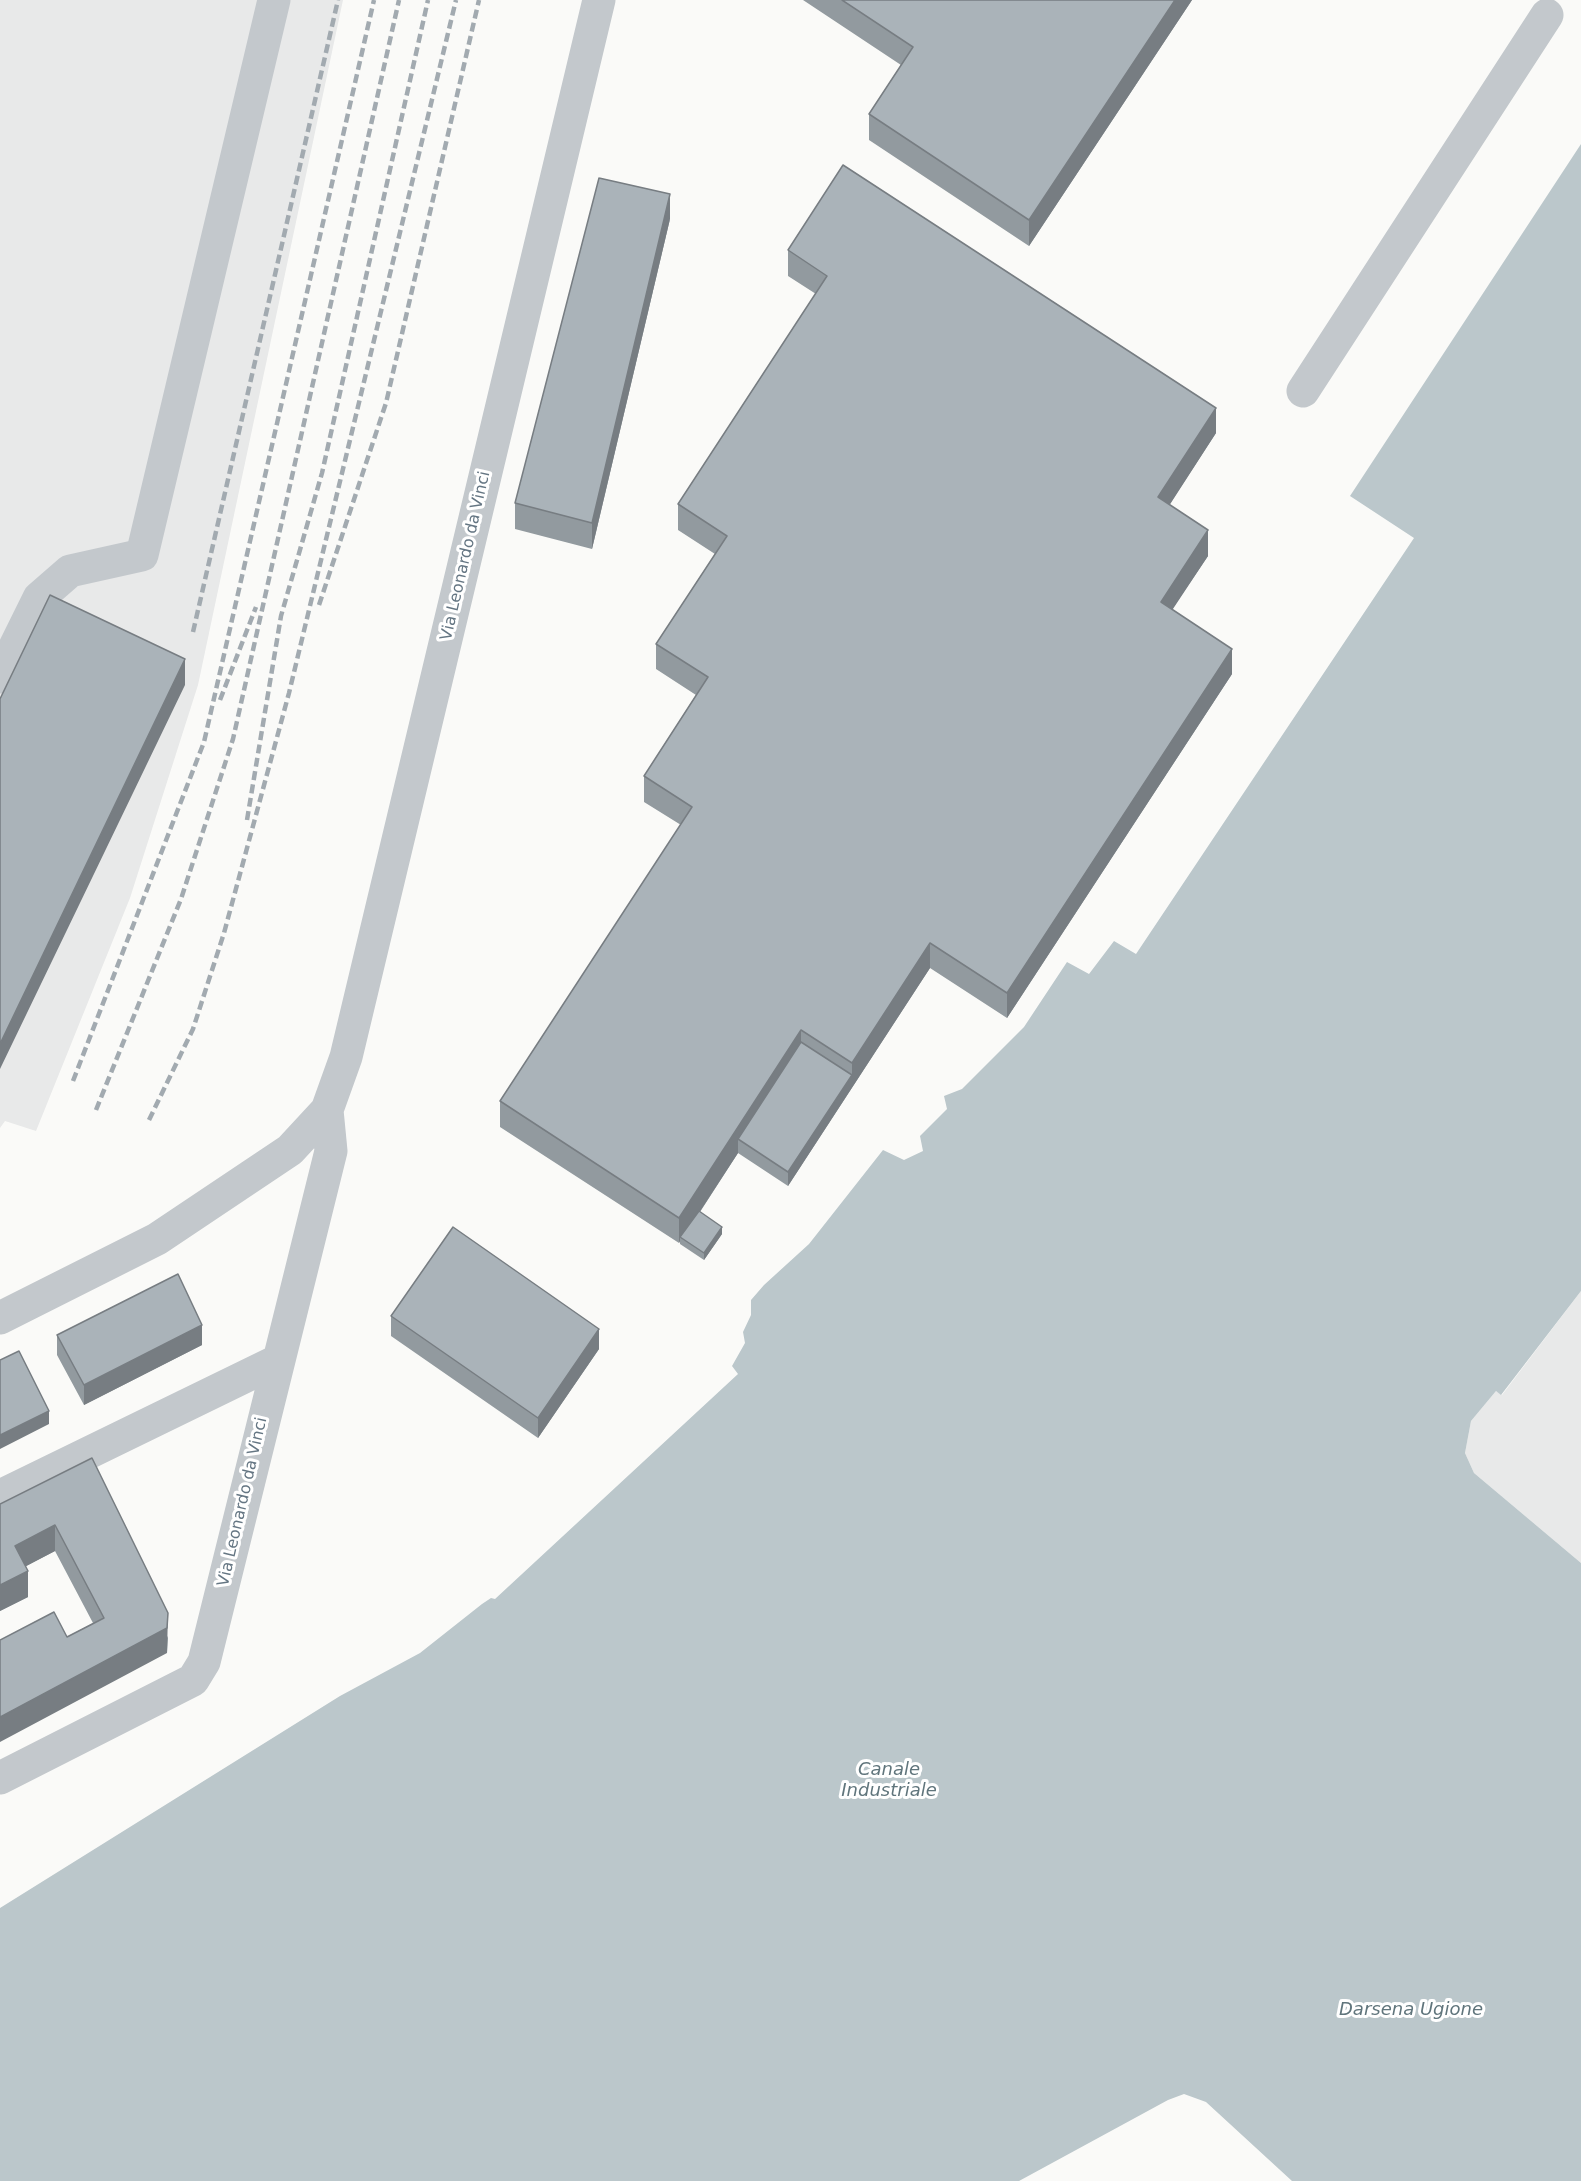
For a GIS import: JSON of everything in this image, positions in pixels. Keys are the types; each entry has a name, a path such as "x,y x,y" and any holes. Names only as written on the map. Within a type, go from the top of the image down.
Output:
{"street":[{"path":"0,677 39,598 70,571 142,555 274,0"},
{"name":"Via Leonardo da Vinci","path":"0,1318 157,1239 290,1150 327,1110 346,1057 598,0"},
{"path":"1303,391 1543,5"},
{"name":"Via Leonardo da Vinci","path":"0,1778 193,1680 210,1645 277,1361 331,1151 327,1110"},
{"path":"0,1496 277,1361"}],"shaded area":[{"path":"0,0 343,0 198,685 130,898 36,1131 5,1121 0,1128"},
{"path":"1581,1291 1581,1563 1474,1473 1465,1453 1471,1421 1496,1391 1502,1395"}],"water":[{"name":"Canale Industriale","path":"1581,144 1581,1291 1501,1395 1496,1391 1471,1421 1465,1453 1474,1473 1581,1563 1581,2181 1292,2181 1206,2102 1184,2094 1168,2100 1019,2181 0,2181 0,1908 340,1696 420,1653 482,1604 491,1598 495,1599 738,1374 732,1366 745,1343 743,1332 751,1315 751,1300 809,1244 883,1150 904,1160 923,1151 920,1136 947,1109 944,1096 962,1089 1024,1027 1067,962 1089,974 1114,941 1136,954 1414,538 1350,496"}],"building":[{"path":"842,0 1175,0 1029,220 869,114 913,47"},
{"path":"843,165 1216,408 1158,497 1208,530 1161,602 1232,649 1007,993 930,943 852,1063 801,1030 679,1218 500,1101 692,807 644,776 708,677 656,644 727,536 678,504 827,276 788,250"},
{"path":"599,178 670,194 592,523 515,503"},
{"path":"50,595 185,659 0,1044 0,699"},
{"path":"801,1042 852,1075 788,1172 738,1139"},
{"path":"699,1211 722,1227 704,1253 680,1237"},
{"path":"453,1227 599,1329 538,1418 391,1316"},
{"path":"178,1274 202,1325 84,1385 57,1335"},
{"path":"19,1351 49,1411 0,1435 0,1360"},
{"path":"92,1458 168,1613 167,1628 0,1717 0,1640 54,1612 67,1637 104,1618 55,1525 15,1546 28,1571 0,1585 0,1504"}],"railway":[{"path":"193,632 338,0"},
{"path":"73,1081 204,742 374,0"},
{"path":"96,1110 181,899 233,739 399,0"},
{"path":"247,820 281,616 322,473 428,0"},
{"path":"149,1120 193,1029 224,933 289,693 456,0"},
{"path":"319,605 386,403 479,0"},
{"path":"220,700 256,607"}],"water label":[{"name":"Darsena Ugione","path":"1411,2010"}]}
